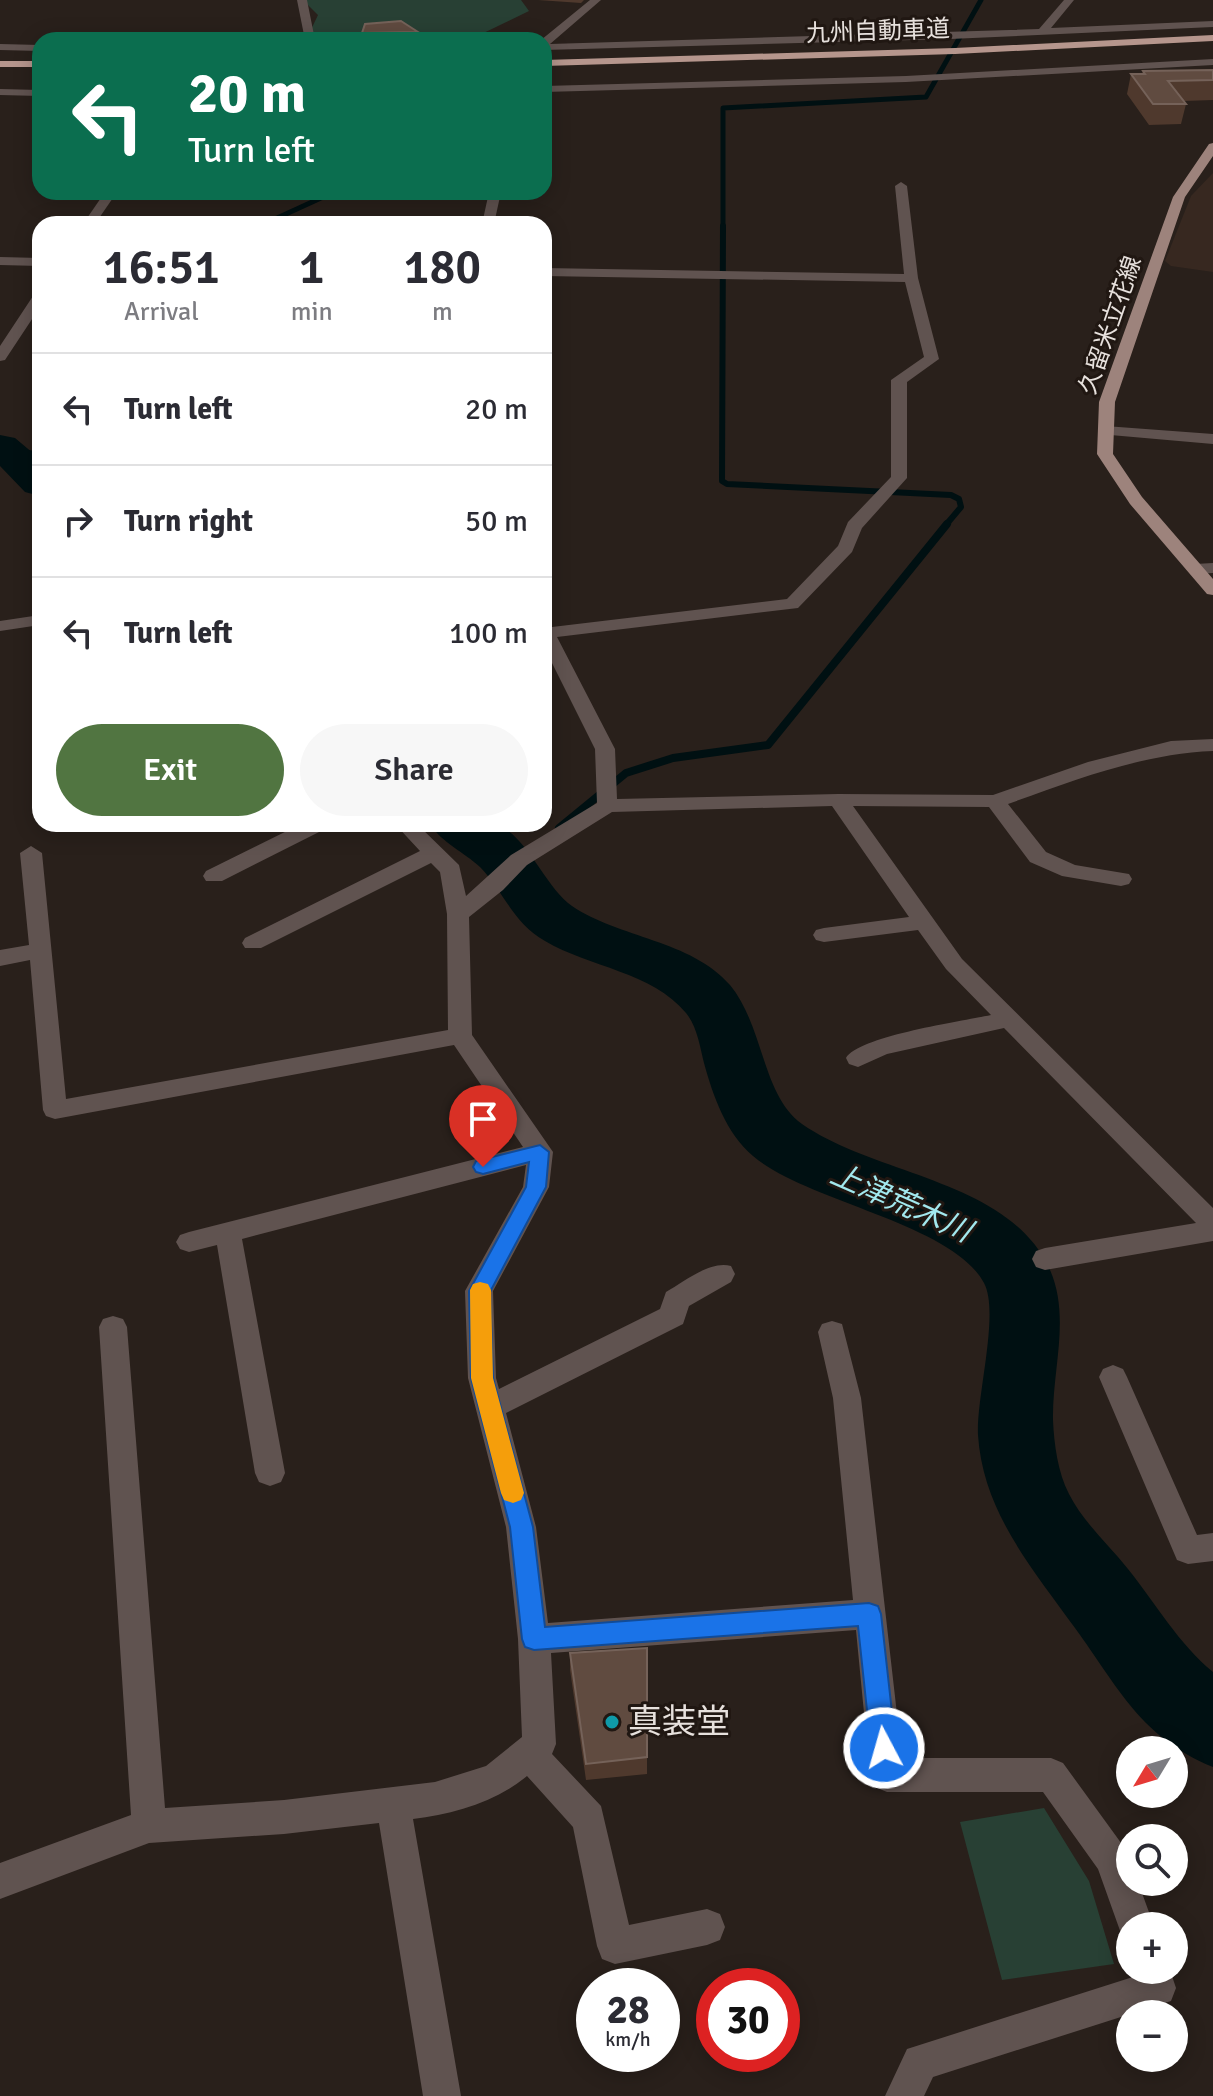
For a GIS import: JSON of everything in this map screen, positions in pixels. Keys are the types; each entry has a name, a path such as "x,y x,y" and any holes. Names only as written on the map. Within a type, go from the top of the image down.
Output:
{"highway":[{"name":"九州自動車道","path":"552,63 939,51 1213,38"},
{"name":"九州自動車道","path":"552,71 866,63 1213,47"},
{"path":"0,64 32,64"},
{"path":"0,73 32,73"}],"main road":[{"name":"久留米立花線","path":"1213,147 1179,197 1107,402 1105,431 1105,454 1136,500 1204,568 1213,590"}],"street":[{"path":"302,0 308,32"},
{"path":"552,38 596,0"},
{"path":"1042,32 1069,0"},
{"path":"552,45 1042,32 1213,24"},
{"path":"0,47 32,48"},
{"path":"552,89 906,79 1213,62"},
{"path":"0,92 32,93"},
{"path":"552,630 792,604 846,548 854,526 899,478 899,380 932,359 911,278 901,186"},
{"path":"0,261 32,262"},
{"path":"552,272 911,278"},
{"path":"0,357 32,308"},
{"path":"1105,431 1213,439"},
{"path":"0,626 32,621"},
{"path":"552,645 605,749 607,806"},
{"path":"458,914 495,885 519,860 607,806 838,800 995,801 1095,766 1171,747 1213,745"},
{"path":"838,800 954,964 1213,1224"},
{"path":"995,801 1038,857 1070,871 1121,879"},
{"path":"214,876 302,832"},
{"path":"0,1881 149,1826 284,1817 435,1799 496,1780 539,1744 534,1639 521,1527 482,1378 479,1291 536,1187 540,1152 460,1036 458,914 451,870 413,832"},
{"path":"31,853 55,1110 460,1036"},
{"path":"253,943 434,853"},
{"path":"824,935 924,922"},
{"path":"0,958 41,951"},
{"path":"858,1058 881,1047 1009,1019"},
{"path":"189,1242 540,1152"},
{"path":"1045,1259 1213,1231"},
{"path":"228,1232 270,1473"},
{"path":"490,1407 673,1316 676,1300 721,1274"},
{"path":"113,1327 149,1826"},
{"path":"832,1332 847,1398 887,1775 1051,1775 1112,1859 1131,1912"},
{"path":"1113,1377 1188,1550 1213,1547"},
{"path":"534,1639 869,1614"},
{"path":"528,1753 589,1818 615,1946 707,1927"},
{"path":"393,1804 442,2096"},
{"path":"904,2096 920,2062 1158,1988 1157,1984"}],"shaded area":[{"path":"1213,173 1213,272 1171,266 1165,261 1191,196"}],"green space":[{"path":"303,0 521,0 529,11 486,32 310,32 318,15"},
{"path":"1044,1808 1089,1881 1114,1964 1002,1980 960,1822"}],"building":[{"path":"401,21 418,32 362,32 365,24"},
{"path":"1213,70 1213,80 1168,81 1186,104 1153,104 1131,74 1145,74 1143,71"},
{"name":"真装堂","path":"647,1648 647,1757 586,1764 570,1653"}],"waterway":[{"path":"723,226 723,108 926,97 981,0"},
{"path":"282,216 316,200"},
{"path":"723,226 722,481 727,484 951,495 959,499 961,507 945,526"},
{"name":"上津荒木川","path":"0,447 32,475"},
{"path":"11,454 32,453"},
{"path":"559,828 626,773 673,758 768,745 947,524"},
{"name":"上津荒木川","path":"469,832 506,862 537,907 549,918 587,939 675,974 708,999 727,1033 752,1109 762,1126 777,1140 804,1157 944,1215 975,1232 1001,1252 1018,1276 1023,1292 1025,1311 1016,1435 1023,1472 1036,1509 1056,1541 1152,1669 1173,1692 1213,1725"}],"slow traffic":[{"path":"480,1290 482,1378 513,1493"}],"place":[{"name":"真装堂","path":"612,1722"}],"route":[{"path":"483,1167 540,1152 536,1187 479,1291 482,1378 521,1527 534,1639 869,1614 884,1748"}]}
